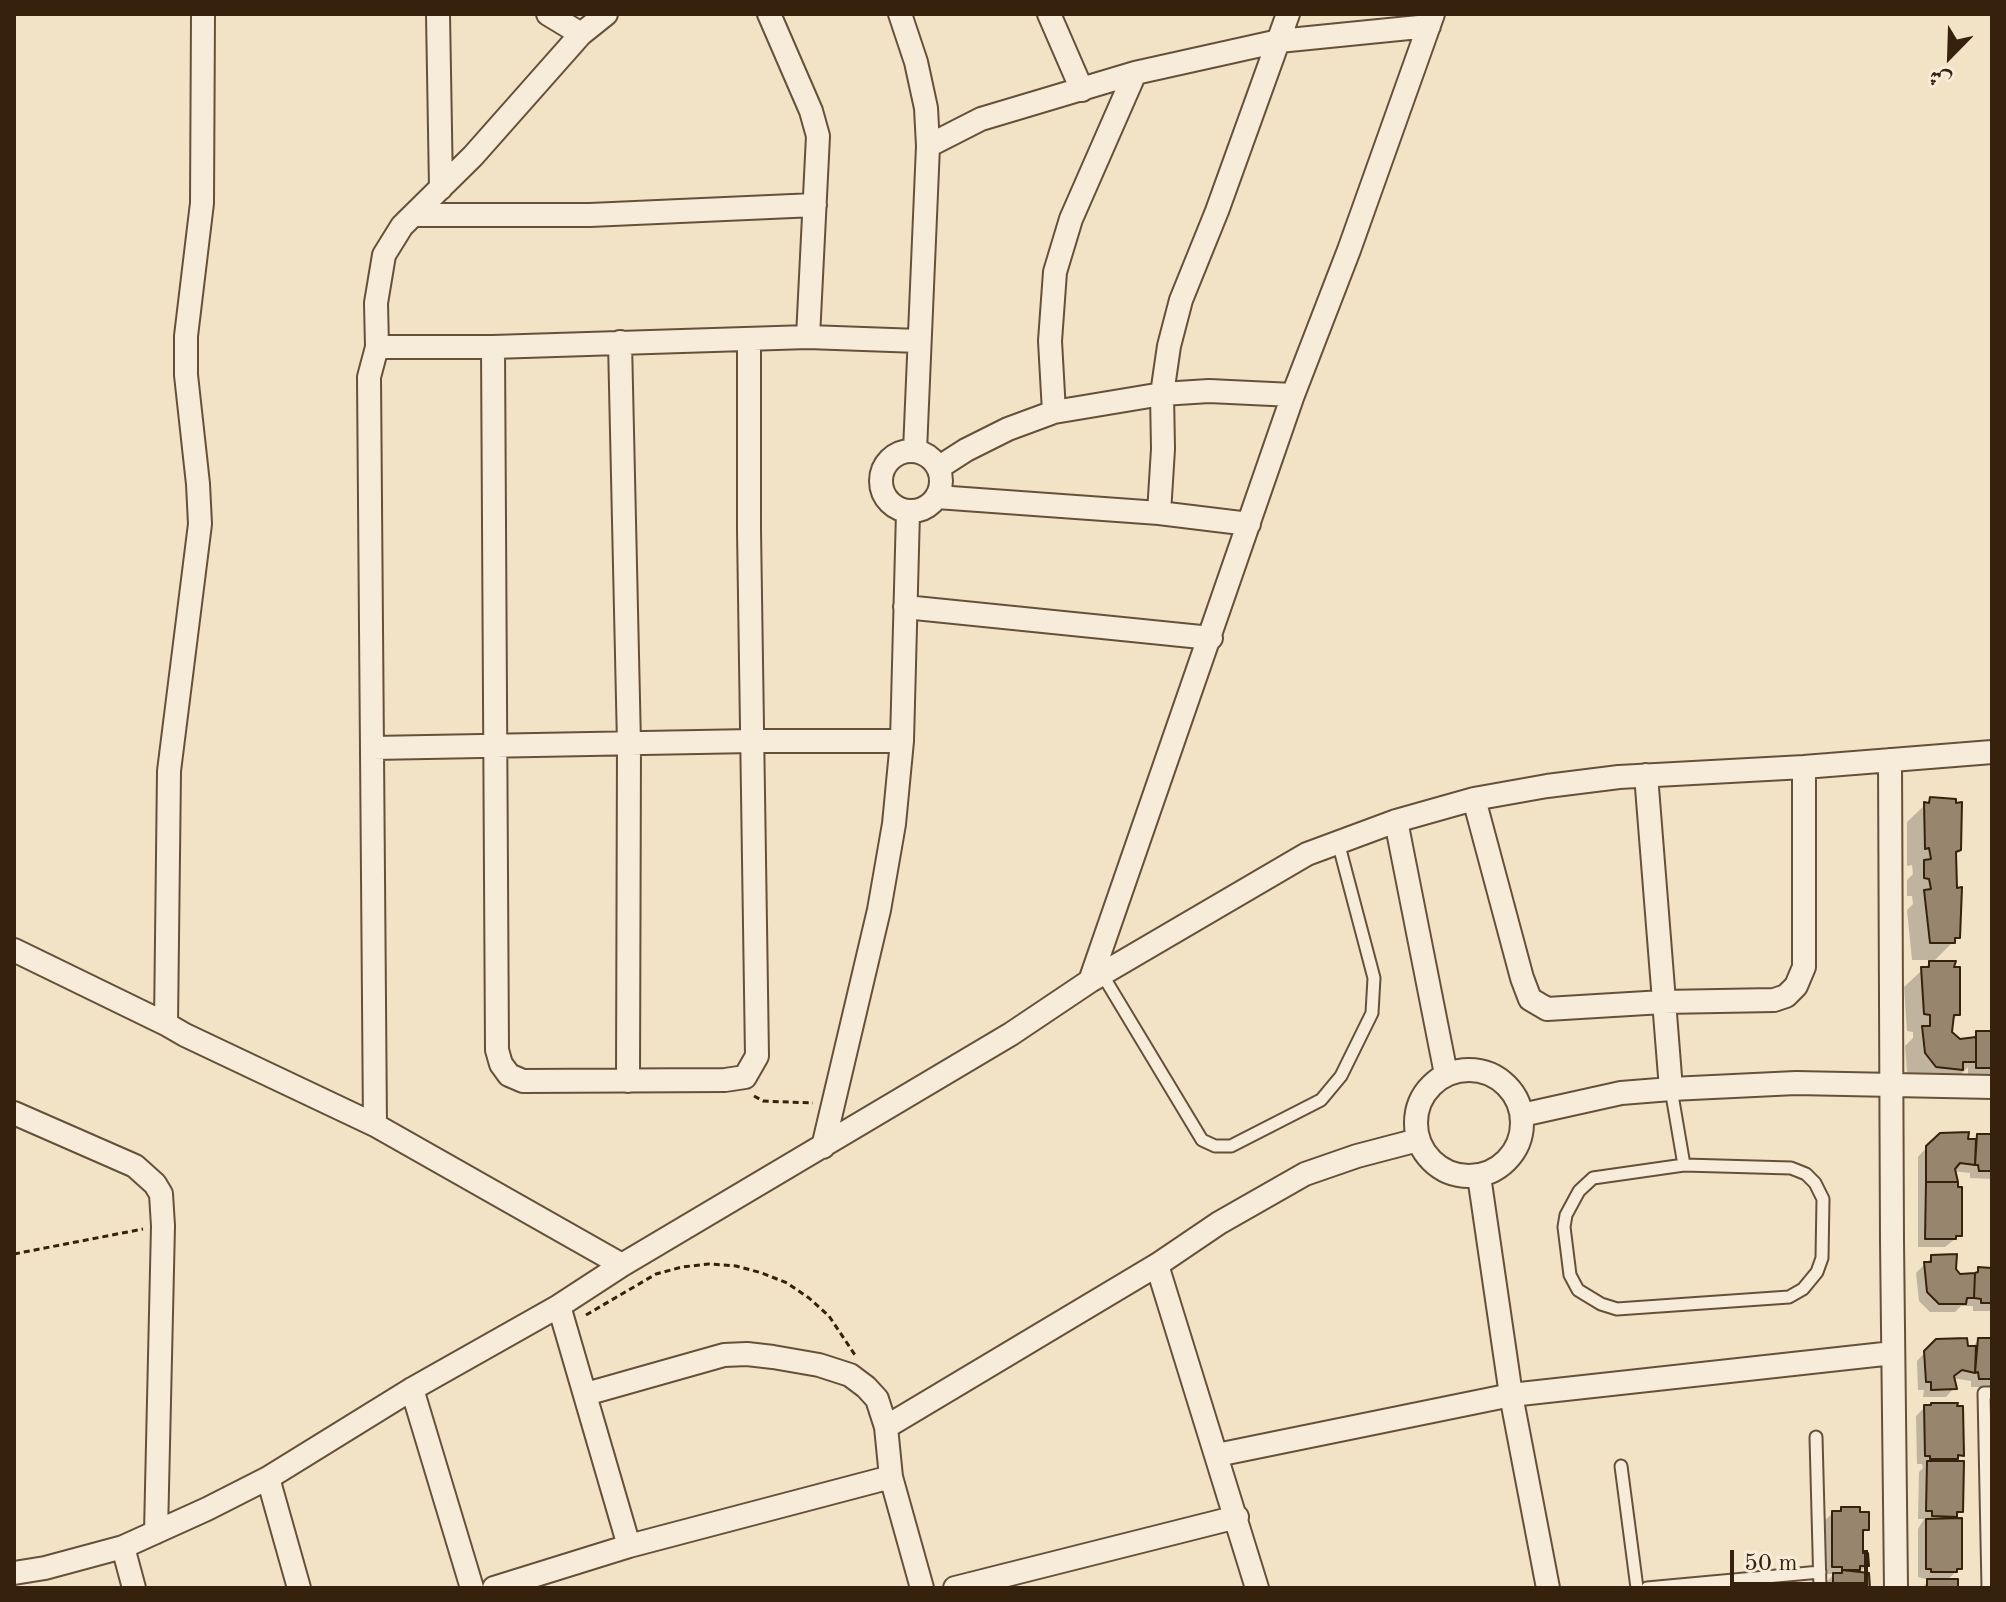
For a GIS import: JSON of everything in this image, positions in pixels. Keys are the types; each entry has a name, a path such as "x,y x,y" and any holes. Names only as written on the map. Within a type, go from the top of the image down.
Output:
{"street":[{"path":"166,1024 169,771 200,524 186,375 186,336 202,203 203,14"},
{"path":"438,14 441,188"},
{"path":"548,14 581,34"},
{"path":"375,1125 369,377 377,347 376,303 384,255 402,226 473,156 581,34 606,14"},
{"path":"769,14 811,111 818,136 808,337"},
{"path":"900,14 916,62 926,108 928,146 915,451"},
{"path":"1049,14 1082,90"},
{"path":"1159,513 1162,394 1169,346 1181,300 1288,14"},
{"path":"928,146 981,119 1135,73 1279,41 1431,20 1293,395 1096,978"},
{"path":"1054,412 1050,341 1055,272 1071,219 1135,73"},
{"path":"414,215 590,215 815,205"},
{"path":"377,347 493,347 808,337 919,341"},
{"path":"493,347 497,1050 501,1064 509,1075 523,1081 725,1080 745,1077 757,1056 749,339"},
{"path":"620,342 629,744 628,1081"},
{"path":"938,468 1008,429 1054,412 1162,394 1209,391 1293,395"},
{"path":"915,451 932,460 938,468 941,478 937,497 922,509 908,512 893,505 887,498 881,480 883,470 896,455 915,451"},
{"path":"937,497 1159,513 1249,524"},
{"path":"823,1147 879,910 894,824 902,741 908,512"},
{"path":"905,607 1211,638"},
{"path":"373,748 902,741"},
{"path":"14,1573 123,1547 156,1532 268,1478 412,1389 562,1316 622,1265 1307,854 1396,821 1474,799 1547,786 1646,775 1804,767 1992,752"},
{"path":"1890,760 1896,1588"},
{"path":"1474,799 1530,999 1547,1009 1774,1000 1786,996 1796,986 1804,967 1804,767"},
{"path":"1646,775 1671,1089"},
{"path":"1396,821 1446,1074"},
{"path":"14,950 375,1125 622,1265"},
{"path":"1471,1069 1495,1076 1513,1092 1522,1115 1521,1136 1513,1154 1498,1169 1479,1176 1460,1176 1442,1170 1427,1157 1418,1140 1415,1114 1426,1091 1446,1074 1471,1069"},
{"path":"1522,1115 1621,1093 1671,1089 1796,1083 1992,1087"},
{"path":"14,1113 135,1166 155,1184 161,1194 163,1226 156,1532"},
{"path":"886,1427 1157,1265 1219,1223 1305,1174 1418,1140"},
{"path":"1479,1176 1511,1395 1548,1588"},
{"path":"1157,1265 1257,1588"},
{"path":"562,1316 629,1546"},
{"path":"1217,1455 1511,1395 1893,1353"},
{"path":"586,1394 724,1355 747,1354 819,1365 850,1375 877,1399 886,1427 891,1477 922,1588"},
{"path":"412,1389 472,1588"},
{"path":"494,1588 629,1546 891,1477"},
{"path":"268,1478 299,1588"},
{"path":"955,1588 1237,1517"},
{"path":"123,1547 134,1588"}],"lane":[{"path":"1096,978 1202,1140 1215,1146 1231,1146 1321,1100 1341,1076 1372,1013 1374,978 1338,842"},
{"path":"1671,1089 1684,1165"},
{"path":"1684,1165 1791,1168 1806,1174 1815,1183 1823,1199 1822,1258 1817,1272 1803,1289 1789,1297 1617,1309 1601,1304 1578,1290 1570,1275 1564,1227 1566,1215 1579,1191 1593,1178 1684,1165"},
{"path":"1988,1588 1984,1393 1992,1393"},
{"path":"1816,1437 1820,1588"},
{"path":"1621,1466 1637,1588"},
{"path":"1647,1588 1820,1572"}],"path":[{"path":"745,1077 753,1095 763,1101 833,1104"},
{"path":"14,1254 163,1226"},
{"path":"562,1316 656,1274 709,1264 736,1266 787,1283 829,1316 858,1361 866,1387"}],"building":[{"path":"1930,797 1962,802 1961,850 1956,852 1957,888 1962,887 1960,938 1955,938 1955,943 1930,943 1924,890 1931,889 1929,879 1924,878 1924,860 1931,859 1929,848 1925,849 1924,802 1929,803"},
{"path":"1929,961 1956,961 1954,967 1960,967 1960,1015 1954,1015 1952,1032 1960,1039 1976,1037 1976,1062 1963,1062 1963,1070 1936,1067 1925,1053 1922,1026 1930,1026 1930,1015 1924,1014 1921,967 1929,967"},
{"path":"1976,1031 1992,1031 1992,1068 1976,1068"},
{"path":"1969,1132 1968,1139 1976,1139 1975,1165 1960,1163 1955,1169 1958,1182 1926,1182 1926,1146 1940,1133"},
{"path":"1977,1134 1992,1134 1992,1171 1979,1171 1978,1165 1975,1165"},
{"path":"1926,1182 1958,1182 1958,1187 1962,1187 1962,1236 1956,1236 1956,1239 1925,1239"},
{"path":"1957,1254 1956,1269 1960,1274 1975,1273 1974,1298 1967,1298 1966,1304 1939,1304 1927,1292 1924,1262 1931,1262 1931,1255"},
{"path":"1978,1267 1992,1268 1992,1303 1981,1303 1981,1299 1974,1298"},
{"path":"1967,1338 1968,1346 1976,1346 1975,1373 1962,1370 1954,1376 1957,1389 1931,1390 1931,1382 1926,1382 1924,1351 1936,1339"},
{"path":"1978,1338 1992,1338 1992,1379 1979,1379 1978,1372 1975,1373"},
{"path":"1958,1403 1957,1406 1963,1406 1964,1456 1958,1455 1958,1459 1930,1459 1930,1456 1925,1456 1924,1405"},
{"path":"1927,1461 1964,1461 1963,1512 1957,1512 1957,1517 1932,1516 1932,1511 1926,1511"},
{"path":"1841,1507 1860,1507 1860,1512 1869,1512 1869,1530 1863,1530 1863,1553 1868,1553 1869,1566 1860,1566 1860,1570 1832,1567 1832,1511 1841,1511"},
{"path":"1962,1518 1962,1569 1957,1569 1957,1572 1931,1572 1931,1569 1926,1569 1926,1519"},
{"path":"1842,1570 1869,1573 1870,1588 1833,1588 1833,1573 1842,1573"},
{"path":"1927,1579 1958,1579 1958,1588 1927,1588"}]}
